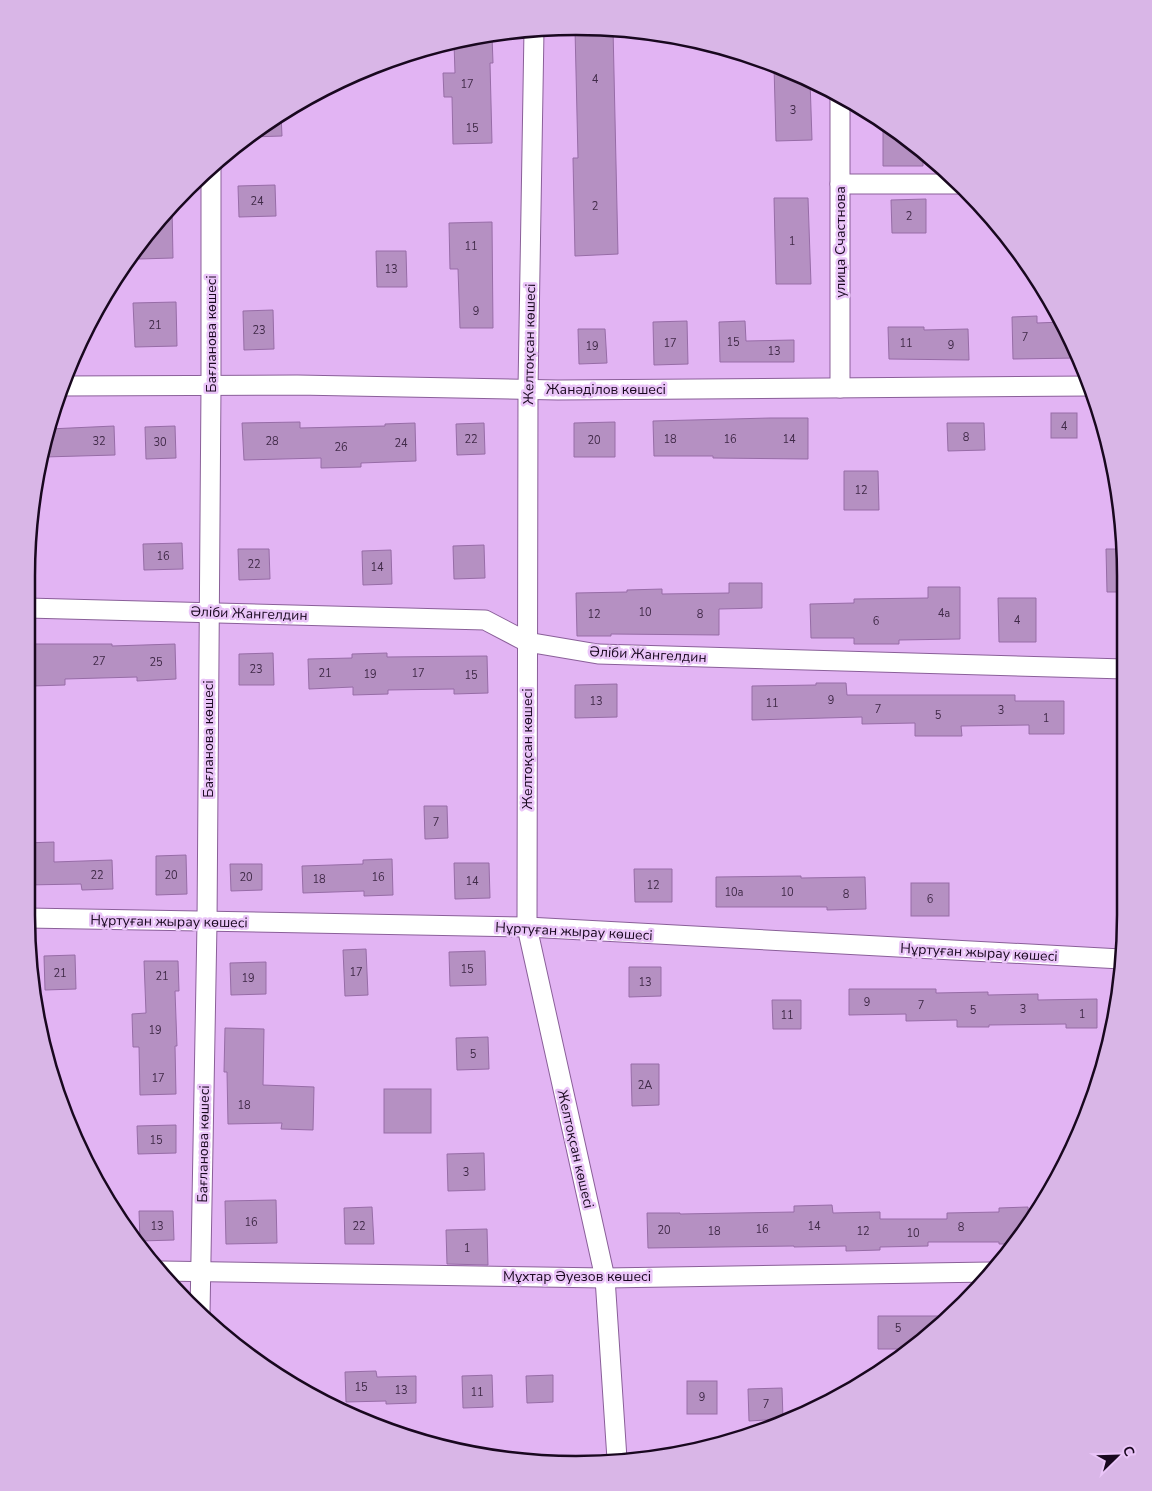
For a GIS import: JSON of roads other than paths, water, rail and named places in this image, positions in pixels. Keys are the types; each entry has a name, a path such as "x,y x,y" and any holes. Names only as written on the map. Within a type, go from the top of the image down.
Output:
{"street":[{"name":"Желтоқсан көшесі","path":"534,37 528,389 527,927 605,1278 617,1454"},
{"name":"улица Счастнова","path":"840,104 840,388"},
{"name":"Бағланова көшесі","path":"200,1305 206,922 211,176"},
{"path":"840,184 949,184"},
{"name":"Жанәділов көшесі","path":"70,386 297,385 528,389 1082,386"},
{"name":"Әліби Жангелдин","path":"35,608 485,620 527,642 598,654 1117,669"},
{"name":"Нұртуған жырау көшесі","path":"35,918 527,927 1115,959"},
{"name":"Мұхтар Әуезов көшесі","path":"168,1271 605,1278 983,1272"}]}
